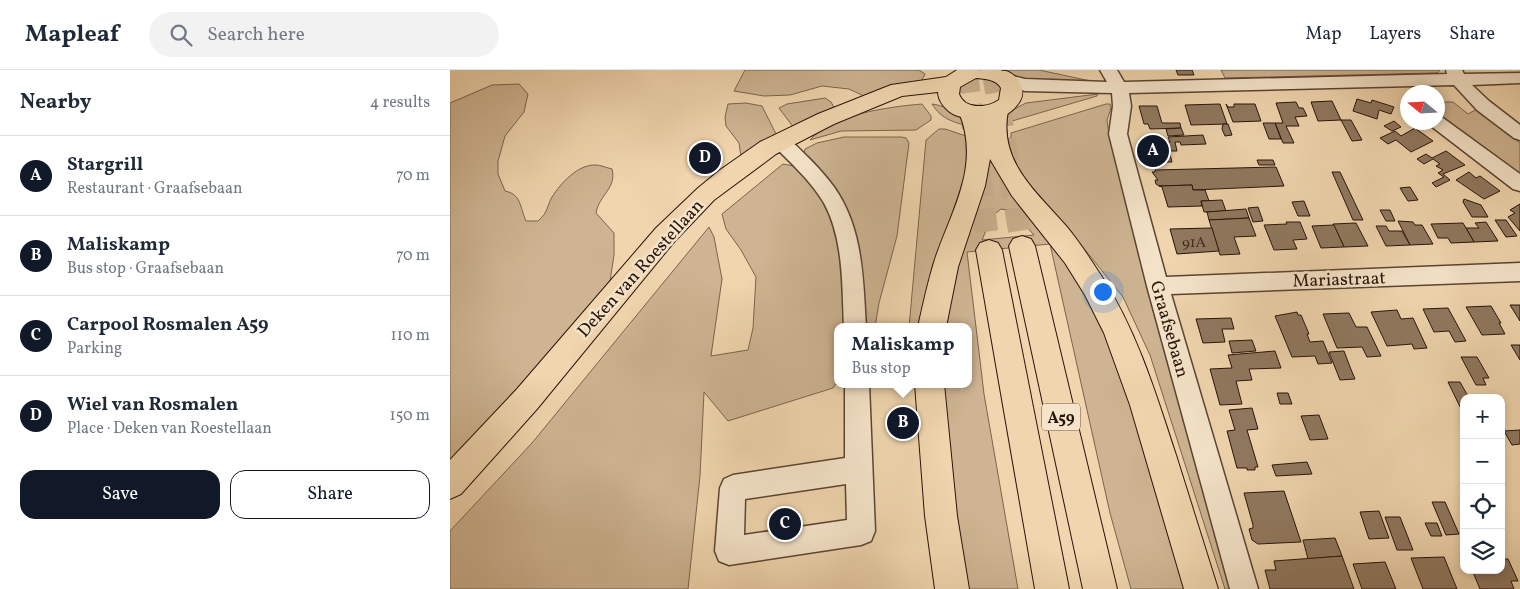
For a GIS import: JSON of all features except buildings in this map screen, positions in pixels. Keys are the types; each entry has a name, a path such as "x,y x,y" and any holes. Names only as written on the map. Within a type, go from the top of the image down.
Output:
{"main road":[{"name":"Deken van Roestellaan","path":"450,483 527,400 659,242 686,213 734,171 780,142 826,119 869,103 929,99 980,88"},
{"path":"933,323 948,260 973,188 979,163 977,131 980,88"},
{"path":"980,88 994,118 997,144 1008,171 1080,264 1105,305 1124,343 1138,380 1200,589"},
{"name":"A59","path":"1022,246 1100,589"},
{"name":"A59","path":"989,250 1052,589"},
{"path":"930,388 941,516 952,589"}],"street":[{"path":"1411,85 1455,75 1520,78"},
{"path":"1455,75 1483,104 1520,134"},
{"path":"980,88 1028,97 1063,95 1109,82 1400,86"},
{"name":"Graafsebaan","path":"1109,82 1122,103 1118,122 1118,134 1158,286 1244,589"},
{"path":"1445,128 1520,184"},
{"path":"780,142 821,184 840,217 848,250 855,323"},
{"name":"Mariastraat","path":"1158,286 1520,272"},
{"path":"857,388 858,469 862,531 729,551 734,488 858,469"}],"shaded area":[{"path":"745,70 919,70 925,74 920,84 866,97 849,89 822,86 790,95 764,96 734,91"},
{"path":"1003,70 1039,70 1100,83 1020,79"},
{"path":"1221,70 1440,70 1437,73 1225,78"},
{"path":"519,84 528,94 524,112 505,136 498,161 498,174 505,191 517,198 526,221 538,221 546,212 556,192 571,175 589,166 600,165 612,169 613,176 610,187 600,201 596,213 614,233 614,255 609,288 450,467 450,103 492,85"},
{"path":"1098,94 1097,96 1002,124 1008,114 1026,103"},
{"path":"825,98 831,102 835,109 794,128 779,108 787,104"},
{"path":"1445,102 1453,102 1468,114 1477,109 1520,143 1520,178 1445,122"},
{"path":"746,103 762,106 777,136 741,157 739,143 726,126 725,117 728,104"},
{"path":"922,104 931,116 931,120 916,130 841,131 810,140 832,124 862,113"},
{"path":"932,104 954,112 971,127 944,117"},
{"path":"1110,104 1111,108 1107,120 1109,135 1235,589 1225,589 1150,355 1123,297 1066,226 1024,184 1005,139 1011,138 1011,133"},
{"path":"939,129 945,129 969,137 974,163 924,323 909,323 926,140"},
{"path":"844,137 901,137 906,138 909,143 897,236 879,303 876,323 861,323 857,273 804,155 805,149 817,143"},
{"path":"986,150 1072,269 1114,347 1187,589 1131,589 1110,513 1050,244 967,252 984,394 1018,589 962,589 939,388 972,388 972,323 944,323","holes":["1001,209 1012,211 1034,235 982,240 992,216"]},
{"path":"783,164 799,167 821,194 840,231 849,323 834,323 833,388 728,421 704,392 700,476 688,589 450,589 450,531 532,443 709,227 714,237 722,279 711,356 748,350 753,328 756,277 741,250 726,229 722,214"}],"tunnel":[{"path":"966,70 989,250"},
{"path":"993,70 1022,246"}],"place":[{"name":"Stargrill","path":"1153,151"},
{"name":"Wiel van Rosmalen","path":"705,158"},
{"name":"Maliskamp","path":"903,423"},
{"name":"Carpool Rosmalen A59","path":"785,524"}]}
